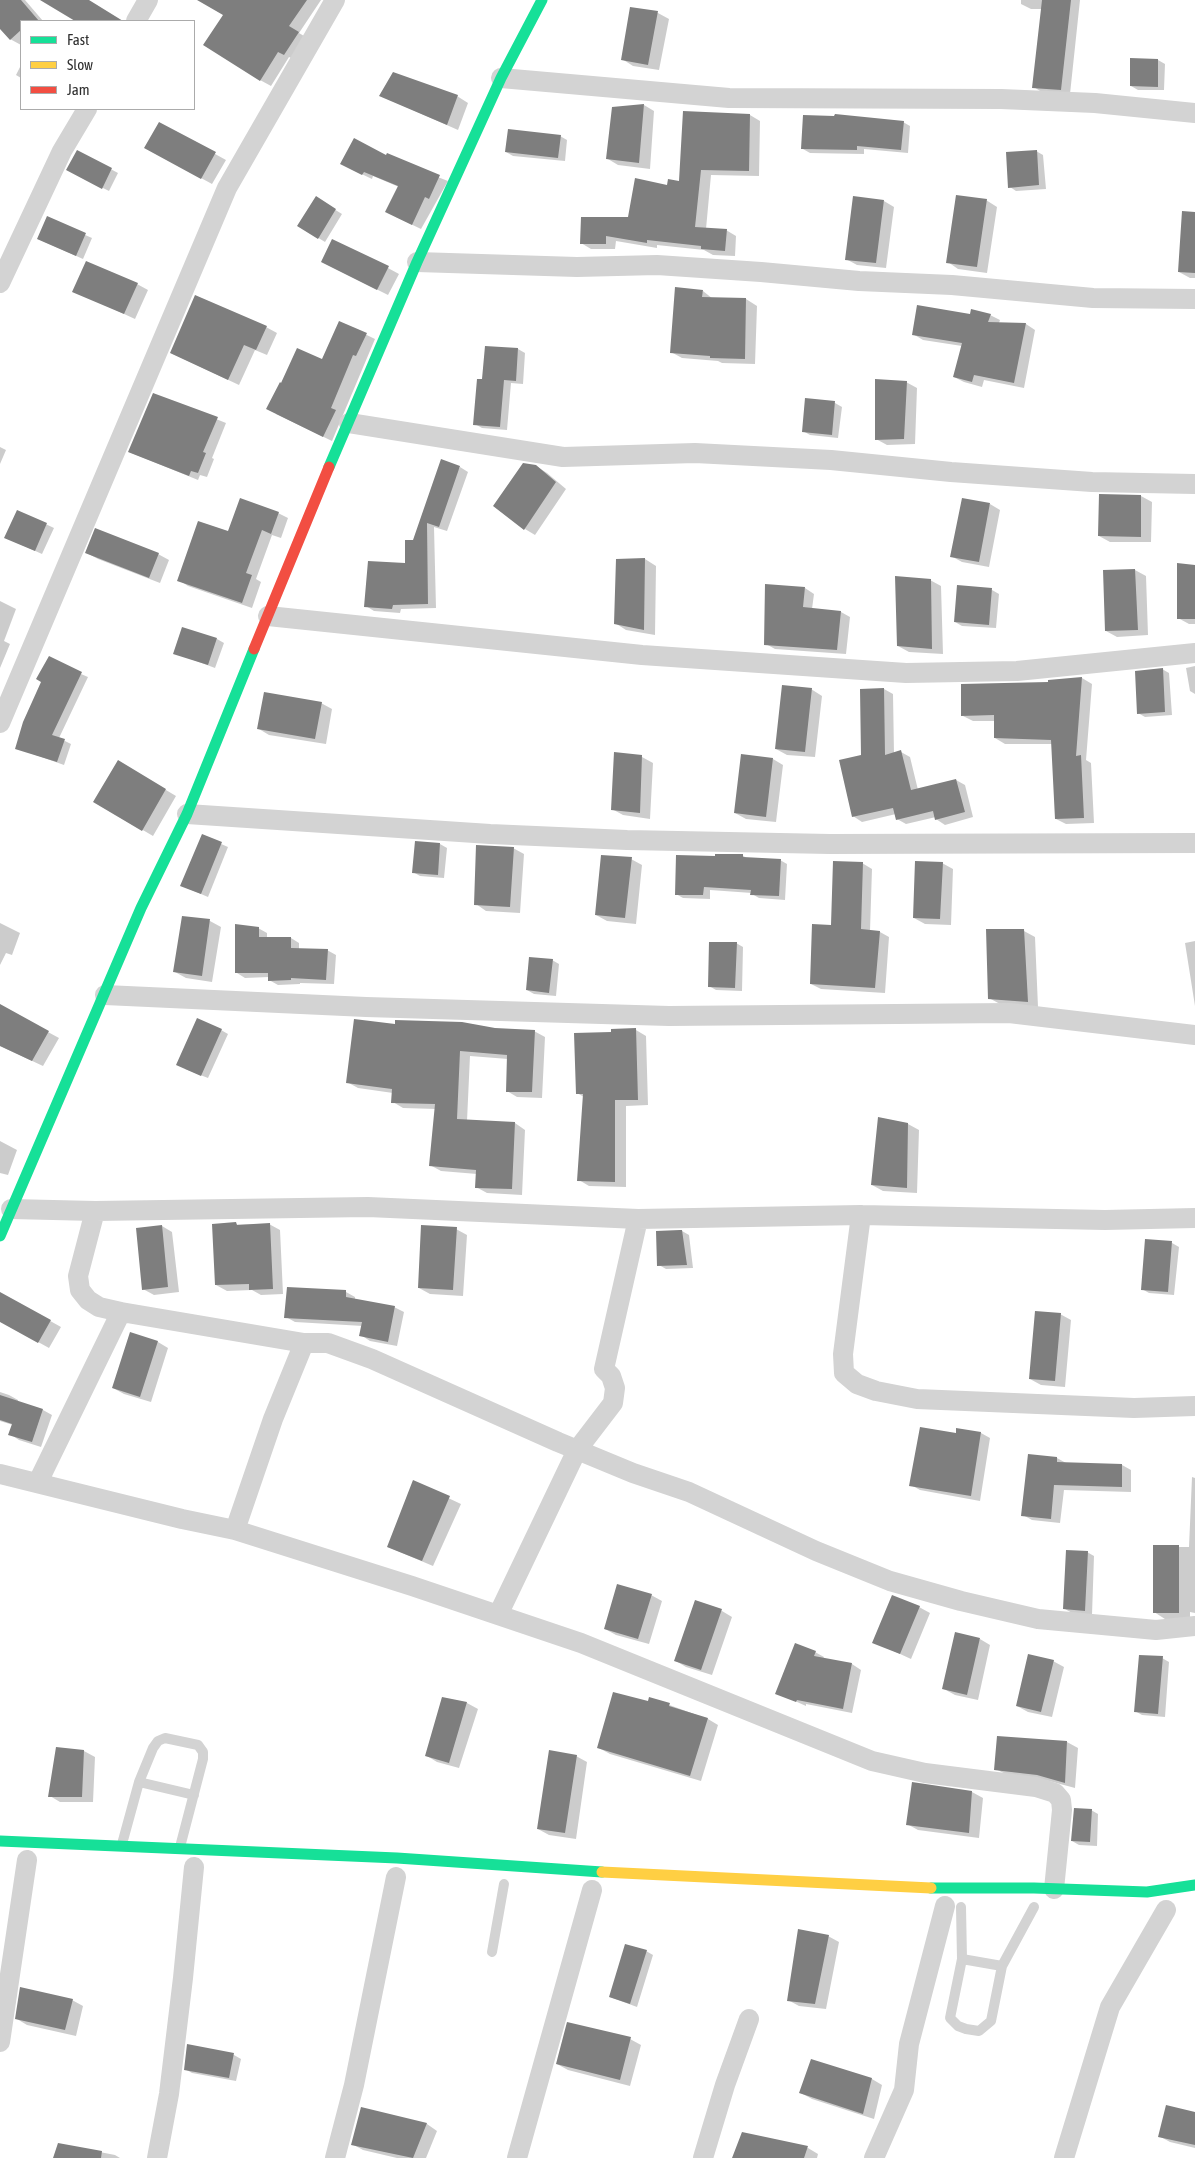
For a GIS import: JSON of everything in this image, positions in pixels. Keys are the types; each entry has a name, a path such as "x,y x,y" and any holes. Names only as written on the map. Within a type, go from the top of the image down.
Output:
{"street":[{"path":"137,20 148,0"},
{"path":"0,723 227,188 317,34 334,0"},
{"path":"0,1236 141,908 187,814 310,510 417,262 500,78 542,0"},
{"path":"500,78 729,98 1001,99 1095,104 1195,113"},
{"path":"0,282 62,151 86,110"},
{"path":"417,262 577,267 657,265 859,281 952,285 1093,298 1195,299"},
{"path":"349,423 563,457 695,453 831,460 951,472 1092,482 1195,484"},
{"path":"268,616 642,655 906,674 1017,671 1195,653"},
{"path":"187,814 471,833 626,840 830,844 1195,843"},
{"path":"105,995 366,1007 670,1016 1009,1013 1195,1035"},
{"path":"12,1210 95,1211 368,1207 638,1219 861,1215 1105,1220 1195,1218"},
{"path":"95,1211 78,1276 80,1290 88,1300 99,1307 304,1343 328,1342 372,1359 577,1450 633,1473 689,1492 816,1552 899,1584 1038,1619 1156,1630 1195,1626"},
{"path":"861,1215 844,1354 844,1374 857,1384 876,1392 917,1399 1134,1408 1195,1406"},
{"path":"498,1615 577,1450 613,1403 615,1388 611,1376 604,1369 638,1219"},
{"path":"38,1482 121,1312"},
{"path":"235,1530 273,1419 304,1343"},
{"path":"0,1474 182,1519 235,1530 498,1615 581,1644 872,1762 926,1773 1036,1788 1055,1793 1061,1800 1062,1810 1054,1889"},
{"path":"0,1841 397,1858 593,1872 901,1888 1147,1892 1195,1885"},
{"path":"0,2042 27,1860"},
{"path":"157,2158 169,2094 194,1867"},
{"path":"335,2158 354,2085 396,1877"},
{"path":"517,2158 592,1890"},
{"path":"874,2158 904,2090 909,2044 953,1907"},
{"path":"1064,2158 1110,2007 1167,1909"},
{"path":"703,2158 725,2086 749,2019"}],"lane":[{"path":"122,1845 139,1782 154,1748 158,1742 166,1738 198,1745 203,1752 194,1795 179,1848"},
{"path":"139,1782 194,1795"},
{"path":"492,1952 504,1884"},
{"path":"953,1907 962,1959 950,2018 958,2026 979,2031 991,2020 1002,1966 1034,1907"},
{"path":"962,1959 1002,1966"}],"building":[{"path":"0,0 21,0 38,20 20,20 20,31 10,40 0,29"},
{"path":"40,0 89,0 121,20 73,20"},
{"path":"197,0 307,0 289,26 299,32 284,55 278,52 260,81 203,45 223,15"},
{"path":"1042,0 1071,0 1061,90 1032,88"},
{"path":"630,7 658,11 648,65 621,60"},
{"path":"1130,58 1158,59 1158,87 1130,86"},
{"path":"393,72 458,95 447,125 379,96"},
{"path":"644,104 639,163 606,159 612,107"},
{"path":"683,111 750,114 749,171 701,170 695,227 727,229 725,251 701,249 701,246 647,240 647,243 606,236 606,244 580,244 581,217 628,217 635,178 667,185 668,179 679,181"},
{"path":"835,114 904,121 901,150 857,146 857,150 801,149 803,115 834,116"},
{"path":"159,122 216,152 201,179 144,148"},
{"path":"508,129 561,135 558,158 505,152"},
{"path":"354,138 386,155 387,153 440,175 429,199 425,197 412,225 385,212 398,186 364,172 362,175 340,164"},
{"path":"77,150 112,168 102,189 66,170"},
{"path":"1037,150 1039,185 1008,188 1006,152"},
{"path":"956,195 987,199 977,267 946,263"},
{"path":"316,196 336,209 318,239 297,226"},
{"path":"853,196 884,200 876,263 845,260"},
{"path":"1182,211 1195,212 1195,273 1178,272"},
{"path":"47,216 86,233 76,256 37,239"},
{"path":"332,239 389,266 377,290 321,262"},
{"path":"86,261 138,283 124,314 72,292"},
{"path":"675,287 703,290 702,297 746,298 745,359 710,358 710,356 670,353"},
{"path":"195,295 267,326 256,350 244,345 228,380 170,353"},
{"path":"917,305 970,314 971,309 991,314 988,322 1026,323 1014,383 974,375 972,382 953,377 962,343 912,335"},
{"path":"339,321 367,333 356,356 353,355 331,408 336,410 323,437 266,409 281,383 297,348 322,359"},
{"path":"485,346 518,348 516,381 504,380 500,427 473,425 477,379 482,379"},
{"path":"875,379 907,381 904,439 875,440"},
{"path":"153,393 218,417 203,452 206,453 198,473 191,471 189,476 128,452"},
{"path":"805,398 835,401 832,435 802,432"},
{"path":"441,459 460,466 439,527 427,523 428,604 393,605 392,609 364,607 368,561 405,563 405,540 413,540"},
{"path":"523,463 536,465 556,482 524,530 493,506"},
{"path":"1099,494 1141,495 1141,537 1098,536"},
{"path":"240,498 279,512 271,534 262,530 246,573 252,575 242,603 177,581 198,521 228,531"},
{"path":"962,498 990,503 979,562 950,557"},
{"path":"17,510 47,523 35,551 4,538"},
{"path":"95,528 159,553 149,578 85,553"},
{"path":"645,558 644,630 614,624 616,559"},
{"path":"1177,563 1195,565 1195,619 1177,619"},
{"path":"1135,569 1138,630 1105,631 1103,570"},
{"path":"895,576 931,579 932,649 897,646"},
{"path":"765,584 805,587 803,607 841,611 837,650 764,645"},
{"path":"957,585 992,588 989,625 954,622"},
{"path":"182,627 217,638 208,665 173,654"},
{"path":"49,656 82,672 52,735 65,739 57,762 15,749 23,722 41,682 36,679"},
{"path":"1163,668 1165,712 1137,714 1135,671"},
{"path":"1082,677 1076,756 1081,755 1084,818 1055,819 1051,740 994,738 994,715 961,716 961,684 1048,682 1048,680"},
{"path":"782,685 812,688 805,752 775,749"},
{"path":"884,688 885,755 901,750 911,790 956,779 965,812 935,820 933,811 896,820 893,808 852,817 839,760 861,755 860,689"},
{"path":"264,692 322,702 315,739 257,729"},
{"path":"614,752 642,755 640,813 611,810"},
{"path":"741,754 773,758 766,817 734,813"},
{"path":"118,760 166,789 142,831 93,802"},
{"path":"202,834 222,842 201,894 180,886"},
{"path":"415,841 440,843 438,875 412,873"},
{"path":"476,845 514,847 510,907 474,905"},
{"path":"715,854 743,854 743,857 781,859 779,896 750,895 751,890 704,887 703,895 675,895 676,855 715,856"},
{"path":"601,855 632,857 625,918 595,915"},
{"path":"833,861 863,862 861,929 880,931 875,988 810,984 812,924 831,925"},
{"path":"915,861 943,862 940,919 913,918"},
{"path":"182,916 210,919 202,976 173,972"},
{"path":"235,924 259,927 259,937 291,937 291,948 328,949 326,980 291,978 291,980 268,981 268,973 235,973"},
{"path":"986,929 1024,929 1028,1002 988,999"},
{"path":"709,942 737,942 735,988 708,987"},
{"path":"529,957 553,959 549,993 526,990"},
{"path":"0,1004 49,1031 32,1061 0,1046"},
{"path":"197,1018 222,1029 201,1076 176,1065"},
{"path":"354,1019 395,1024 395,1020 462,1022 495,1028 535,1030 532,1092 506,1092 507,1055 460,1051 457,1119 515,1122 512,1189 475,1188 476,1170 429,1166 435,1104 391,1103 392,1089 346,1083"},
{"path":"636,1028 638,1100 615,1100 615,1182 577,1181 583,1094 576,1094 574,1033 611,1032 611,1029"},
{"path":"878,1117 908,1123 907,1188 871,1185"},
{"path":"236,1222 237,1225 270,1223 273,1289 249,1290 249,1284 215,1285 212,1224"},
{"path":"162,1225 168,1287 142,1290 136,1228"},
{"path":"421,1225 457,1227 453,1290 418,1288"},
{"path":"682,1230 687,1265 657,1266 656,1231"},
{"path":"1145,1239 1172,1241 1168,1292 1141,1290"},
{"path":"287,1287 346,1290 346,1297 395,1306 388,1342 359,1336 362,1322 284,1318"},
{"path":"0,1292 51,1320 38,1343 0,1322"},
{"path":"1035,1311 1061,1313 1055,1381 1029,1379"},
{"path":"130,1332 158,1341 140,1397 112,1388"},
{"path":"0,1395 43,1409 32,1442 8,1435 12,1424 0,1420"},
{"path":"920,1427 956,1433 956,1428 981,1432 971,1496 909,1486"},
{"path":"1028,1454 1057,1457 1057,1462 1122,1464 1122,1487 1054,1485 1051,1519 1021,1516"},
{"path":"413,1480 450,1496 422,1561 387,1547"},
{"path":"1153,1545 1179,1545 1179,1613 1153,1613"},
{"path":"1066,1550 1088,1551 1085,1611 1063,1609"},
{"path":"617,1584 652,1594 638,1639 604,1629"},
{"path":"892,1595 920,1606 900,1654 872,1643"},
{"path":"695,1600 722,1609 701,1670 674,1661"},
{"path":"955,1632 980,1638 967,1695 942,1689"},
{"path":"795,1643 816,1651 814,1656 852,1663 843,1709 797,1700 796,1702 775,1694"},
{"path":"1028,1654 1054,1660 1041,1712 1016,1706"},
{"path":"1139,1655 1163,1656 1158,1714 1134,1712"},
{"path":"613,1692 648,1701 649,1697 670,1703 669,1706 708,1718 690,1776 597,1748"},
{"path":"442,1697 467,1702 449,1763 425,1756"},
{"path":"997,1736 1067,1741 1065,1783 1037,1775 994,1770"},
{"path":"56,1747 84,1750 82,1797 48,1797"},
{"path":"549,1750 577,1755 565,1833 537,1829"},
{"path":"912,1782 972,1791 969,1833 906,1825"},
{"path":"1074,1808 1092,1809 1090,1842 1071,1841"},
{"path":"798,1929 829,1935 815,2004 787,2001"},
{"path":"625,1944 647,1950 630,2004 609,1997"},
{"path":"20,1987 73,1999 65,2030 15,2019"},
{"path":"567,2022 631,2037 620,2080 556,2064"},
{"path":"187,2044 234,2053 229,2078 184,2070"},
{"path":"811,2059 872,2078 863,2114 799,2093"},
{"path":"1166,2105 1195,2112 1195,2145 1158,2137"},
{"path":"361,2107 427,2123 413,2158 351,2145"},
{"path":"742,2132 808,2146 804,2158 732,2158"},
{"path":"58,2143 102,2151 101,2158 53,2158"}],"traffic: fast":[{"path":"329,467 417,262 501,78 542,0"},
{"path":"0,1236 141,908 187,814 254,649"},
{"path":"0,1841 397,1858 602,1872"},
{"path":"931,1888 1034,1888 1147,1892 1195,1885"}],"traffic: slow":[{"path":"602,1872 931,1888"}],"traffic: jam":[{"path":"254,649 329,467"}]}
